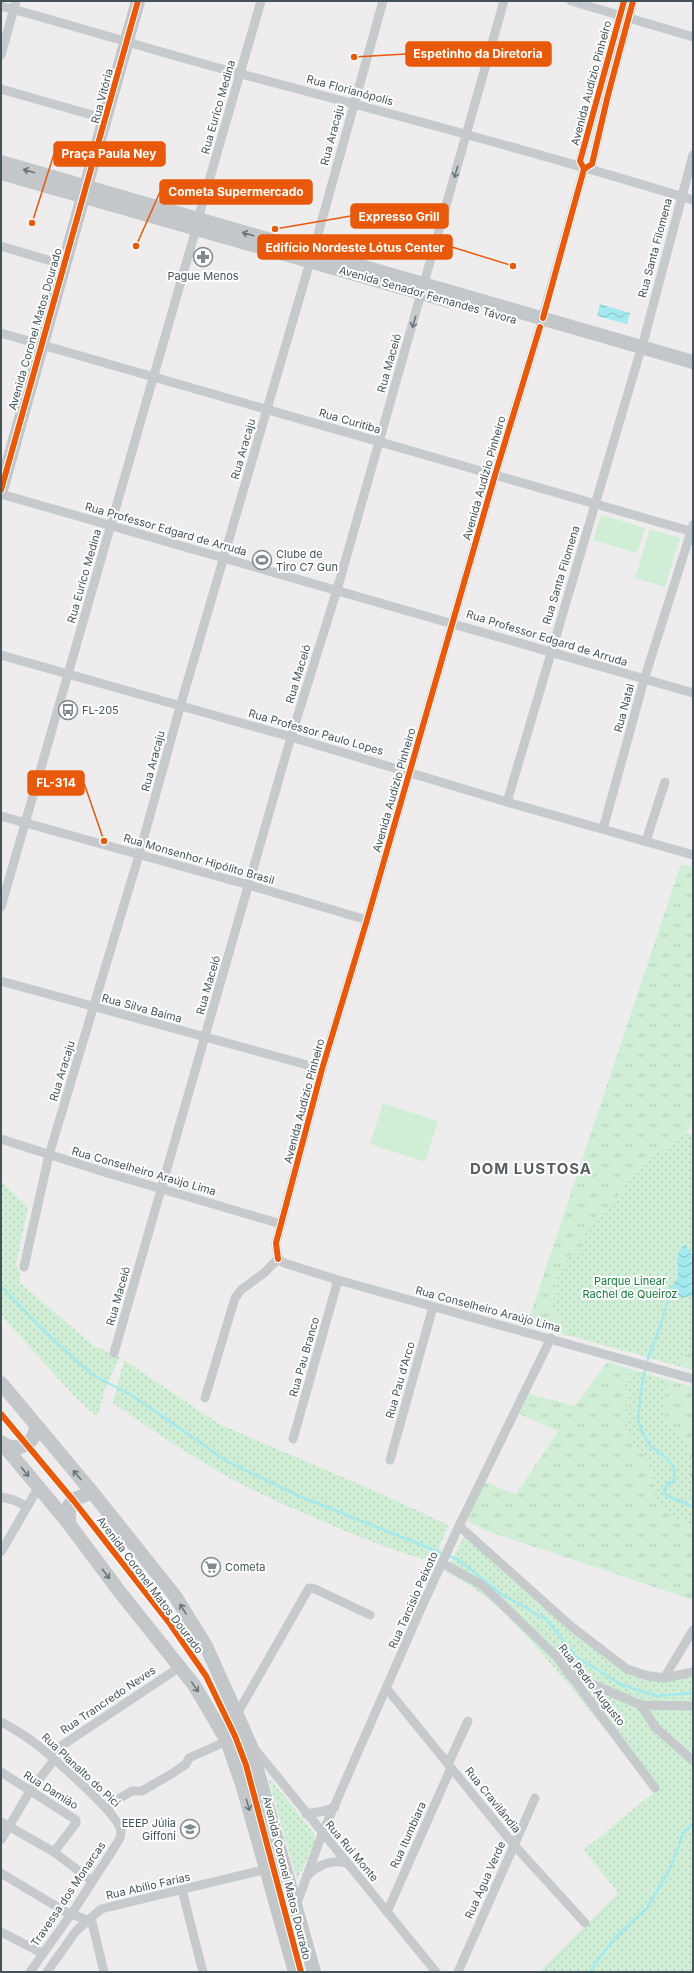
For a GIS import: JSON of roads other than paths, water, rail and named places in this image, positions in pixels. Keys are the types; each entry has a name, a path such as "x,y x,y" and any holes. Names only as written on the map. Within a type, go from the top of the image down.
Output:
{"main road":[{"name":"Rua Vitória","path":"84,192 106,119 138,1"},
{"name":"Avenida Senador Fernandes Távora","path":"1,162 84,192"},
{"name":"Avenida Senador Fernandes Távora","path":"1,173 84,192 197,224 641,352 693,371"},
{"name":"Avenida Coronel Matos Dourado","path":"1,490 84,192"},
{"name":"Avenida Senador Fernandes Távora","path":"641,352 693,362"},
{"name":"Avenida Coronel Matos Dourado","path":"1,1383 36,1427 92,1492 175,1596 206,1646 250,1744 314,1972"},
{"path":"2,1443 10,1448 19,1448 27,1445 32,1440 36,1427"},
{"name":"Avenida Coronel Matos Dourado","path":"2,1443 69,1524 119,1591 180,1667 206,1705 227,1741 243,1788 267,1869 294,1972"},
{"path":"69,1524 69,1506 74,1500 92,1492"}],"street":[{"name":"Rua Euríco Medina","path":"1,907 112,526 261,1"},
{"name":"Rua Aracaju","path":"24,1267 48,1155 139,855 180,707 311,257 353,103 383,1"},
{"name":"Rua Maceió","path":"114,1353 291,737 337,590 504,1"},
{"path":"571,1 693,37"},
{"name":"Avenida Audízio Pinheiro","path":"624,1 624,17"},
{"name":"Avenida Audízio Pinheiro","path":"278,1259 276,1243 322,1069 367,920 495,475 541,323 584,169 580,161 604,94 624,17 633,1"},
{"name":"Rua Florianópolis","path":"1,6 15,5 127,42 240,74 466,134 693,200"},
{"path":"1,55 15,5"},
{"path":"1,89 106,119"},
{"name":"Rua Santa Filomena","path":"507,802 550,652 641,352 693,155"},
{"path":"1,246 64,265"},
{"name":"Rua Curitiba","path":"1,333 596,504 692,529"},
{"name":"Rua Professor Edgard de Arruda","path":"1,494 693,693"},
{"name":"Rua Natal","path":"603,829 644,680 692,529"},
{"name":"Rua Professor Paulo Lopes","path":"1,655 180,707 291,737 507,802 693,855"},
{"path":"646,841 665,782"},
{"name":"Rua Monsenhor Hipólito Brasil","path":"1,816 249,885 367,920"},
{"name":"Rua Silva Baima","path":"1,981 322,1069"},
{"name":"Rua Conselheiro Araújo Lima","path":"1,1139 48,1155 281,1224"},
{"path":"205,1398 235,1298 241,1290 264,1273 278,1259"},
{"name":"Rua Conselheiro Araújo Lima","path":"278,1259 284,1263 338,1280 551,1338 693,1379"},
{"name":"Rua Pau Branco","path":"293,1440 338,1280"},
{"name":"Rua Pau d'Arco","path":"390,1460 433,1307"},
{"name":"Rua Tarcísio Peixoto","path":"296,1906 322,1834 446,1552 551,1338"},
{"path":"1,1552 26,1506 38,1488"},
{"path":"1,1497 14,1500 26,1506"},
{"name":"Rua Pedro Augusto","path":"459,1526 598,1648 627,1669 648,1676 664,1678 693,1672"},
{"name":"Rua Pedro Augusto","path":"442,1563 482,1585 556,1656 655,1788"},
{"path":"237,1714 309,1588 315,1589 370,1615"},
{"path":"664,1678 693,1630"},
{"name":"Rua Trancredo Neves","path":"1,1840 5,1824 30,1791 52,1757 180,1667"},
{"path":"570,1674 641,1705 693,1706"},
{"name":"Rua Cravilândia","path":"387,1689 514,1845 585,1923"},
{"path":"641,1705 655,1728 693,1761"},
{"name":"Rua Itumbiara","path":"387,1912 468,1721"},
{"name":"Rua Planalto do Pici","path":"1,1722 25,1736 52,1757 108,1809 120,1827"},
{"path":"108,1809 120,1798 132,1791 142,1790 173,1773 194,1755 227,1741"},
{"name":"Rua Rui Monte","path":"250,1744 436,1972"},
{"name":"Rua Damião","path":"1,1772 76,1820 54,1852"},
{"name":"Rua Água Verde","path":"458,1972 535,1798"},
{"path":"306,1814 324,1811 335,1807"},
{"path":"5,1824 54,1852 92,1881"},
{"name":"Travessa dos Monarcas","path":"30,1972 42,1953 72,1913 120,1838 120,1827"},
{"path":"307,1876 322,1864 338,1861 346,1862"},
{"name":"Rua Abílio Farias","path":"47,1972 76,1931 101,1909 267,1869"},
{"path":"1,1873 64,1911 88,1920 93,1924 104,1972"},
{"path":"182,1890 203,1972"},
{"path":"1,1932 42,1953"}],"water":[{"path":"600,304 630,313 627,324 597,316"},
{"path":"686,1245 693,1257 693,1296 679,1298 667,1289 674,1284 677,1279 678,1254"}],"waterway":[{"path":"1,1286 41,1328 91,1374 133,1396 228,1462 299,1496 459,1560 501,1594 546,1619 577,1657 620,1684 656,1696 693,1693"},
{"path":"676,1293 668,1299 659,1330 648,1358 642,1384 638,1419 641,1429 651,1447 666,1458 673,1466 675,1474 673,1482 669,1483 664,1490 666,1495 693,1507"},
{"path":"590,1972 616,1937 647,1908 671,1867 683,1833 693,1824"}],"place":[{"name":"Espetinho da Diretoria","path":"354,57"},
{"name":"Praça Paula Ney","path":"32,223"},
{"name":"Expresso Grill","path":"275,229"},
{"name":"Cometa Supermercado","path":"136,246"},
{"name":"Pague Menos","path":"203,257"},
{"name":"Edifício Nordeste Lótus Center","path":"513,266"},
{"name":"Clube de Tiro C7 Gun","path":"262,560"},
{"name":"FL-205","path":"68,710"},
{"name":"FL-314","path":"104,841"},
{"name":"Cometa","path":"211,1567"},
{"name":"EEEP Júlia Giffoni","path":"190,1829"}],"district":[{"name":"DOM LUSTOSA","path":"531,1168"}],"park label":[{"name":"Parque Linear Rachel de Queiroz","path":"630,1287"}]}
